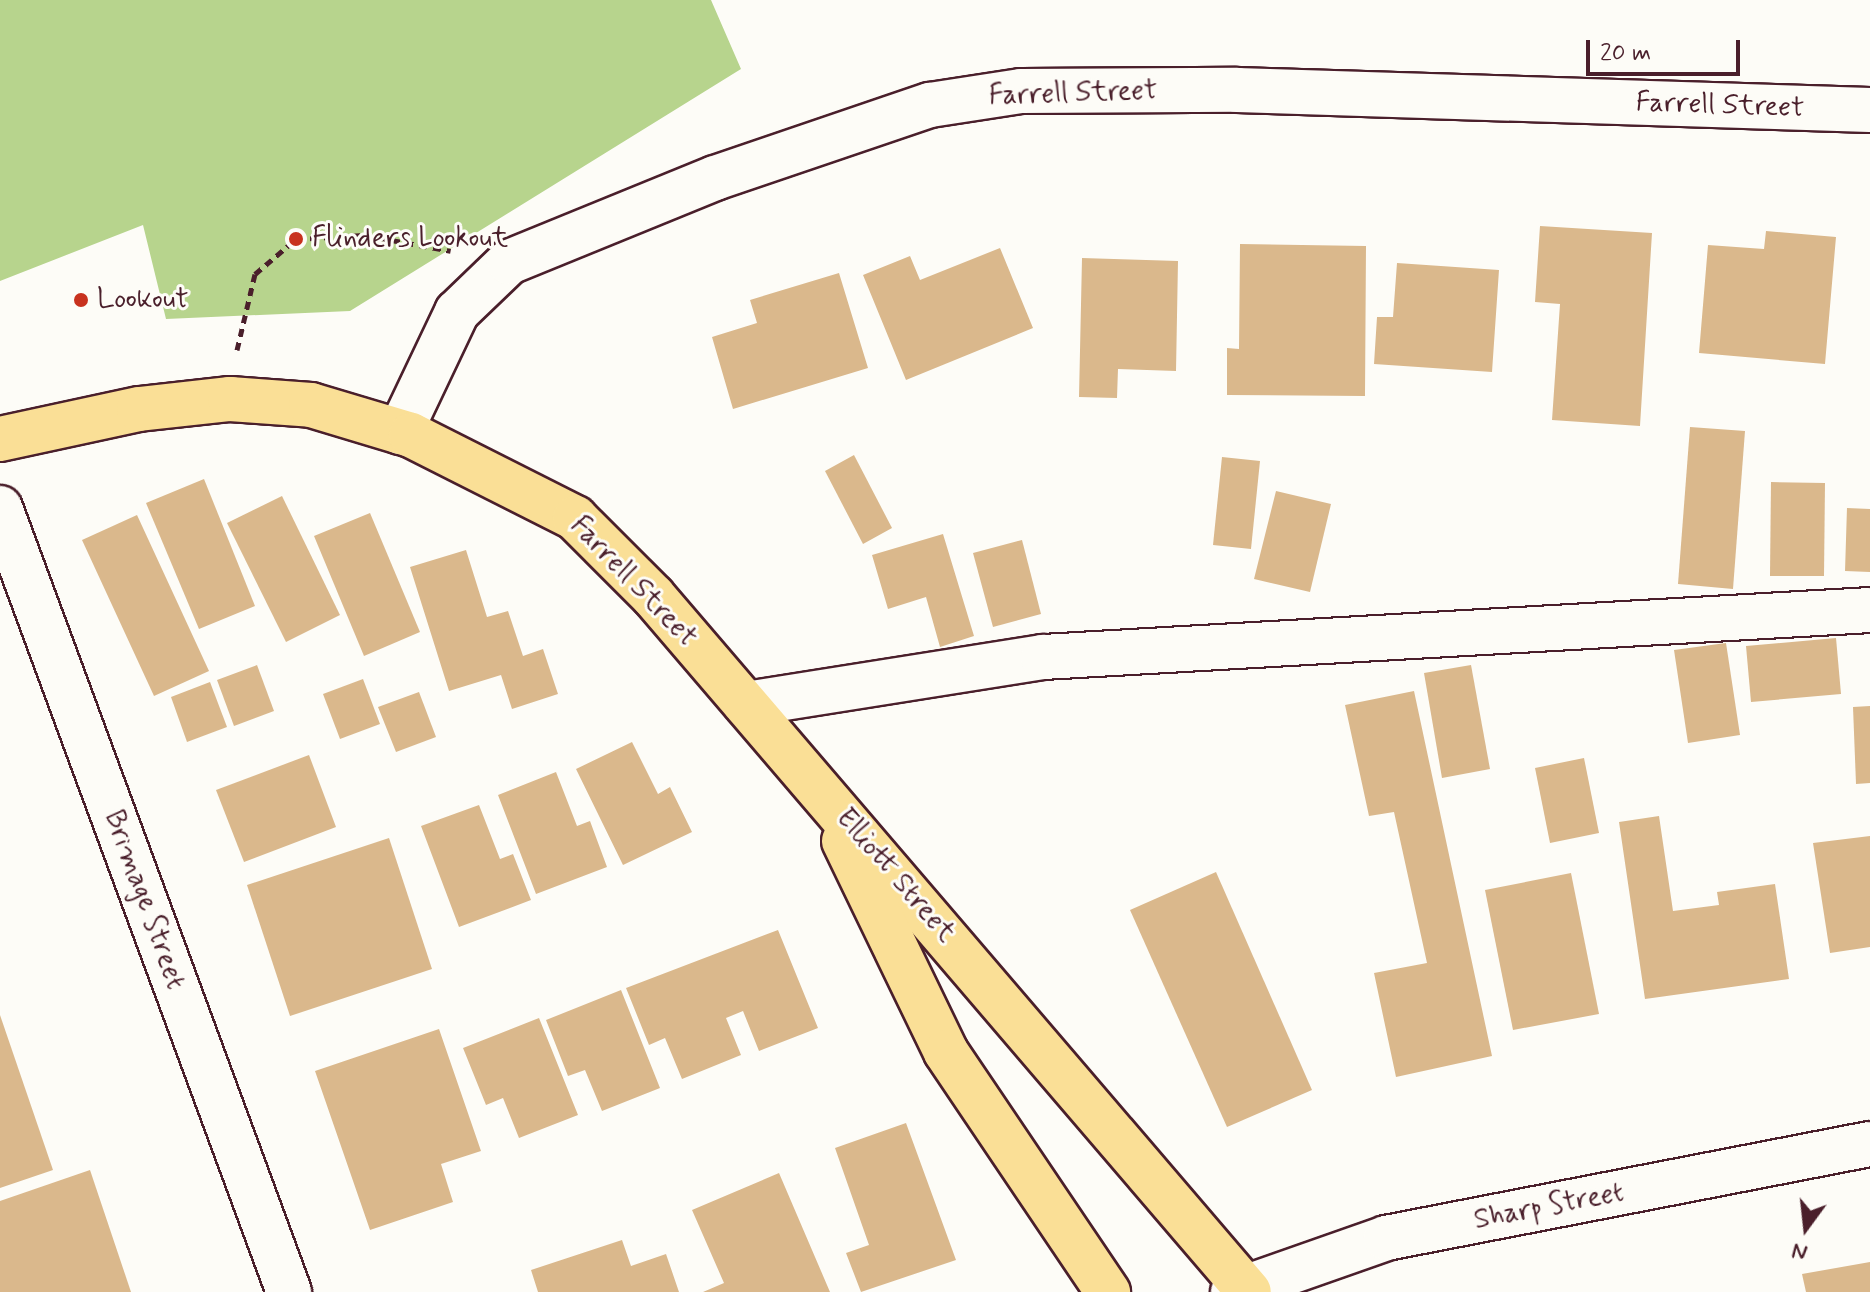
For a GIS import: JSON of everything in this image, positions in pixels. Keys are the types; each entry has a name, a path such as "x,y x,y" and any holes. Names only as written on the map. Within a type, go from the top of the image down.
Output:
{"main road":[{"name":"Farrell Street","path":"0,439 139,409 230,399 311,405 400,432 575,518 746,704 821,792"},
{"name":"Elliott Street","path":"821,792 1242,1290"},
{"name":"Elliott Street","path":"821,792 946,1052 1108,1292"}],"street":[{"name":"Farrell Street","path":"400,432 457,312 509,262 844,130 930,105 1021,91 1237,90 1870,110"},
{"name":"Brimage Street","path":"0,508 289,1292"},
{"path":"746,704 1043,657 1870,610"},
{"name":"Sharp Street","path":"1242,1290 1386,1238 1870,1144"}],"path":[{"path":"230,399 255,274 296,239 364,235 509,262"}],"green space":[{"path":"0,0 711,0 741,69 350,311 166,319 143,225 0,281"}],"building":[{"path":"1540,226 1652,233 1640,426 1552,420 1560,304 1535,302"},
{"path":"1766,231 1836,237 1825,364 1699,353 1708,245 1764,249"},
{"path":"1240,244 1366,246 1365,396 1227,395 1227,348 1239,349"},
{"path":"1000,248 1033,328 906,380 863,275 910,256 920,280"},
{"path":"1082,258 1178,261 1176,371 1118,369 1117,398 1079,397"},
{"path":"1397,263 1499,270 1492,372 1374,364 1377,317 1393,317"},
{"path":"839,273 868,368 733,409 712,337 757,323 750,300"},
{"path":"1690,427 1745,431 1733,589 1678,584"},
{"path":"854,455 892,528 863,544 825,471"},
{"path":"1222,457 1260,461 1251,549 1213,545"},
{"path":"204,479 255,606 199,629 146,503"},
{"path":"1771,482 1825,483 1824,576 1770,576"},
{"path":"1276,491 1331,504 1310,592 1254,579"},
{"path":"282,496 340,615 286,642 227,523"},
{"path":"1847,508 1870,509 1870,572 1845,571"},
{"path":"370,513 420,632 364,656 314,536"},
{"path":"137,515 209,671 154,696 82,540"},
{"path":"943,534 974,636 940,647 926,597 888,609 872,555"},
{"path":"1022,540 1041,614 993,627 973,553"},
{"path":"466,550 487,617 508,611 523,656 543,649 558,694 512,709 501,675 449,691 410,567"},
{"path":"1836,638 1841,694 1751,702 1746,646"},
{"path":"1726,643 1740,735 1688,743 1674,650"},
{"path":"257,665 274,711 234,726 217,680"},
{"path":"1471,665 1490,769 1442,778 1424,673"},
{"path":"363,679 380,724 340,739 323,694"},
{"path":"210,682 227,727 187,742 171,697"},
{"path":"1414,691 1492,1056 1396,1077 1374,973 1427,963 1394,812 1369,816 1345,705"},
{"path":"419,692 436,737 396,752 378,707"},
{"path":"1870,706 1870,783 1856,784 1853,707"},
{"path":"632,742 658,794 670,787 692,832 623,865 576,769"},
{"path":"309,755 336,827 244,862 216,790"},
{"path":"1584,758 1599,833 1550,843 1535,768"},
{"path":"556,772 577,826 590,821 607,867 536,894 498,795"},
{"path":"479,805 500,859 513,854 531,900 459,927 421,826"},
{"path":"1659,816 1673,911 1719,905 1717,892 1775,884 1789,979 1645,999 1619,822"},
{"path":"1870,836 1870,947 1830,953 1813,843"},
{"path":"389,838 432,969 290,1016 247,885"},
{"path":"1216,872 1312,1090 1227,1127 1130,910"},
{"path":"1571,873 1599,1014 1513,1030 1485,890"},
{"path":"778,930 818,1028 759,1051 743,1011 726,1018 741,1055 682,1079 665,1038 649,1045 626,988"},
{"path":"621,990 660,1088 602,1111 585,1070 568,1076 546,1020"},
{"path":"0,1015 53,1170 0,1188"},
{"path":"539,1018 578,1115 519,1138 503,1098 486,1105 463,1048"},
{"path":"439,1029 481,1151 441,1164 453,1202 370,1230 315,1071"},
{"path":"906,1123 956,1260 861,1292 846,1253 869,1245 835,1148"},
{"path":"90,1170 131,1292 0,1292 0,1201"},
{"path":"779,1173 830,1292 703,1292 724,1283 692,1210"},
{"path":"622,1240 631,1266 666,1254 679,1292 538,1292 531,1270"},
{"path":"1870,1262 1870,1292 1806,1292 1802,1274"}],"place":[{"name":"Flinders Lookout","path":"296,239"},
{"name":"Lookout","path":"81,300"}]}
